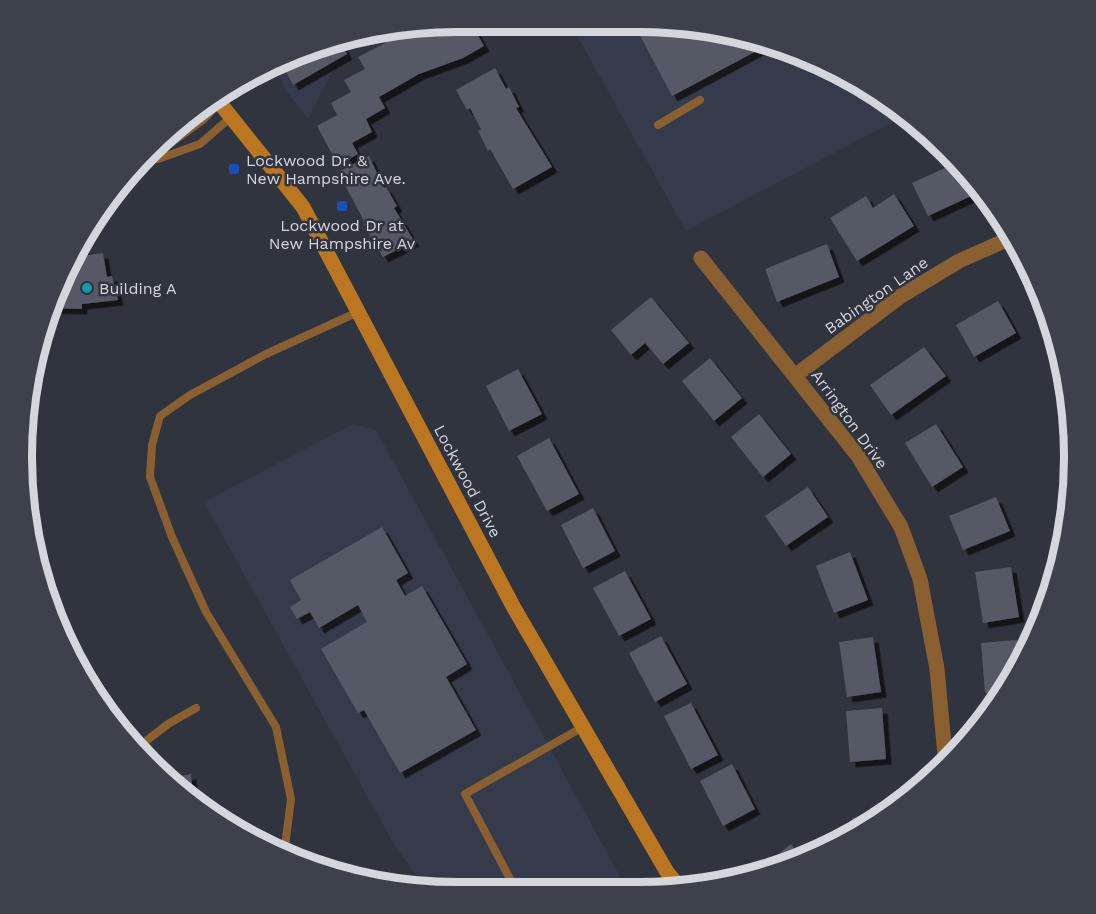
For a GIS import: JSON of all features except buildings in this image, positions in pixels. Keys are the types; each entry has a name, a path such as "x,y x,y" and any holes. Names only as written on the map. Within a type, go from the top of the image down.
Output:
{"street":[{"name":"Lockwood Drive","path":"220,104 303,207 514,608 667,872 675,881"},
{"name":"Babington Lane","path":"796,375 901,296 959,261 1005,241"},
{"name":"Arrington Drive","path":"701,258 858,456 901,527 920,579 937,669 945,753"}],"lane":[{"path":"658,125 700,100"},
{"path":"166,146 203,120 209,111"},
{"path":"158,154 200,144 231,117"},
{"path":"286,846 291,800 276,727 206,612 172,537 150,477 152,445 160,416 190,394 266,354 358,312"},
{"path":"142,744 168,724 196,708"},
{"path":"512,882 465,794 583,727"}],"shaded area":[{"path":"575,32 667,32 749,46 776,54 827,75 898,119 686,231"},
{"path":"345,47 308,119 288,93 277,71"},
{"path":"353,424 376,430 623,882 419,881 392,841 204,502"}],"place":[{"name":"Lockwood Dr. & New Hampshire Ave.","path":"234,169"},
{"name":"Lockwood Dr at New Hampshire Av","path":"342,206"},
{"name":"Building A","path":"87,288"}]}
